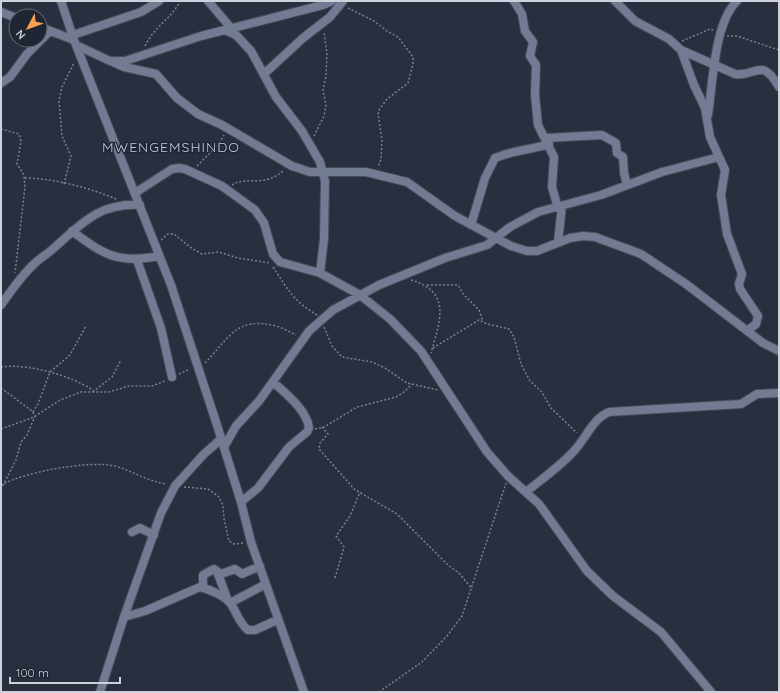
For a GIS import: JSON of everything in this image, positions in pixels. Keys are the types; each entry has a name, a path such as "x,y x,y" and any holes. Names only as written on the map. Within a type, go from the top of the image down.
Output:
{"street":[{"path":"61,1 74,40 159,256 198,367 241,502 251,542 277,620 304,692"},
{"path":"74,40 141,12 159,1"},
{"path":"208,1 228,29 245,42 276,97 309,142 324,172 324,239 320,273"},
{"path":"113,62 125,61 142,54 228,29 323,5 332,1"},
{"path":"514,1 522,14 525,31 533,42 530,56 536,65 537,117 540,129 547,141 555,161 552,187 560,207 558,242"},
{"path":"615,1 640,24 673,42 681,50 716,64 731,73 740,75 761,70 771,76 779,87"},
{"path":"708,120 720,35 728,12 737,1"},
{"path":"264,74 323,22 342,2"},
{"path":"1,83 10,77 27,54 50,31 74,40 124,67 156,74 177,98 190,109 222,125 288,165 310,172 356,170 406,182 436,204 470,225 511,246 527,251 537,251 570,238 595,237 641,254 686,284 763,343 779,351"},
{"path":"681,50 694,85 705,108 710,137 718,158 725,170 721,190 727,234 742,274 739,284 740,289 758,316 756,324 747,331"},
{"path":"470,225 485,178 495,158 547,141 602,135 609,138 616,143 618,153 624,157 627,185"},
{"path":"100,692 124,617 161,514 175,486 203,454 222,443 260,400 304,338 322,318 360,295 395,279 445,258 487,245 510,226 546,209 560,207 662,172 718,158"},
{"path":"135,193 172,169 179,168 191,171 227,190 259,214 264,223 269,246 280,262 320,273 360,295 390,319 421,351 480,443 508,476 545,512 587,571 622,604 661,632 711,692"},
{"path":"1,305 34,264 72,231 98,212 110,207 128,205 140,206"},
{"path":"72,231 108,255 137,260 159,256"},
{"path":"137,260 161,328 172,377"},
{"path":"241,502 264,481 288,447 307,432 308,424 303,415 286,393 273,382"},
{"path":"526,492 568,458 584,441 597,419 609,412 740,404 758,394 779,393"},
{"path":"132,532 140,528 154,535"},
{"path":"218,575 234,569 242,574 260,566"},
{"path":"203,588 204,574 214,569 239,620 248,630 255,630 277,620"},
{"path":"229,602 266,584"},
{"path":"124,617 145,611 197,588 203,588 229,602"}],"path":[{"path":"142,54 153,31 172,14 180,1"},
{"path":"342,2 374,21 386,31 398,37 413,57 413,64 408,83 387,100 379,110 378,114 382,140 382,152 378,166 373,173"},
{"path":"309,142 319,128 326,110 326,99 323,90 326,76 327,46 323,22"},
{"path":"673,42 686,40 694,34 710,29 720,35 737,36 779,50"},
{"path":"64,184 71,156 62,136 59,101 62,87 74,67 74,59"},
{"path":"191,171 219,144 224,133 222,125"},
{"path":"1,129 19,134 21,141 17,164 25,178 15,274"},
{"path":"227,190 238,182 270,179 280,173 288,165"},
{"path":"25,178 43,179 96,192 128,205"},
{"path":"155,245 168,234 174,234 190,247 202,254 219,252 238,258 270,263 280,262"},
{"path":"270,263 292,297 303,307 322,318 332,346 342,357 379,364 412,384 443,391 450,396"},
{"path":"395,279 411,280 427,285 458,285 463,294 479,310 482,321"},
{"path":"427,285 434,292 440,310 429,363"},
{"path":"433,348 450,339 476,320 490,325 504,327 513,332 521,364 530,381 542,392 552,408 584,441"},
{"path":"1,429 35,416 67,397 81,392 104,392 129,386 152,386 161,384 172,377 198,367 234,330 250,323 277,326 304,338"},
{"path":"32,412 38,404 50,372 70,355 86,326"},
{"path":"94,391 112,377 121,360"},
{"path":"1,367 27,367 50,372 79,382 94,391"},
{"path":"307,432 322,427 357,407 396,397 412,384"},
{"path":"1,388 35,416"},
{"path":"1,489 16,460 21,442 27,435 35,416"},
{"path":"322,427 328,434 320,443 319,449 350,485 396,514 448,565 460,574 472,589"},
{"path":"1,485 16,478 54,470 106,465 117,467 149,480 175,486 208,489 215,492 223,505 224,519 229,541 234,544 251,542"},
{"path":"379,692 409,672 443,640 462,616 472,589 483,548 508,476"},
{"path":"335,578 344,547 336,536 350,516 360,492"}],"district":[{"name":"MWENGEMSHINDO","path":"171,147"}]}
